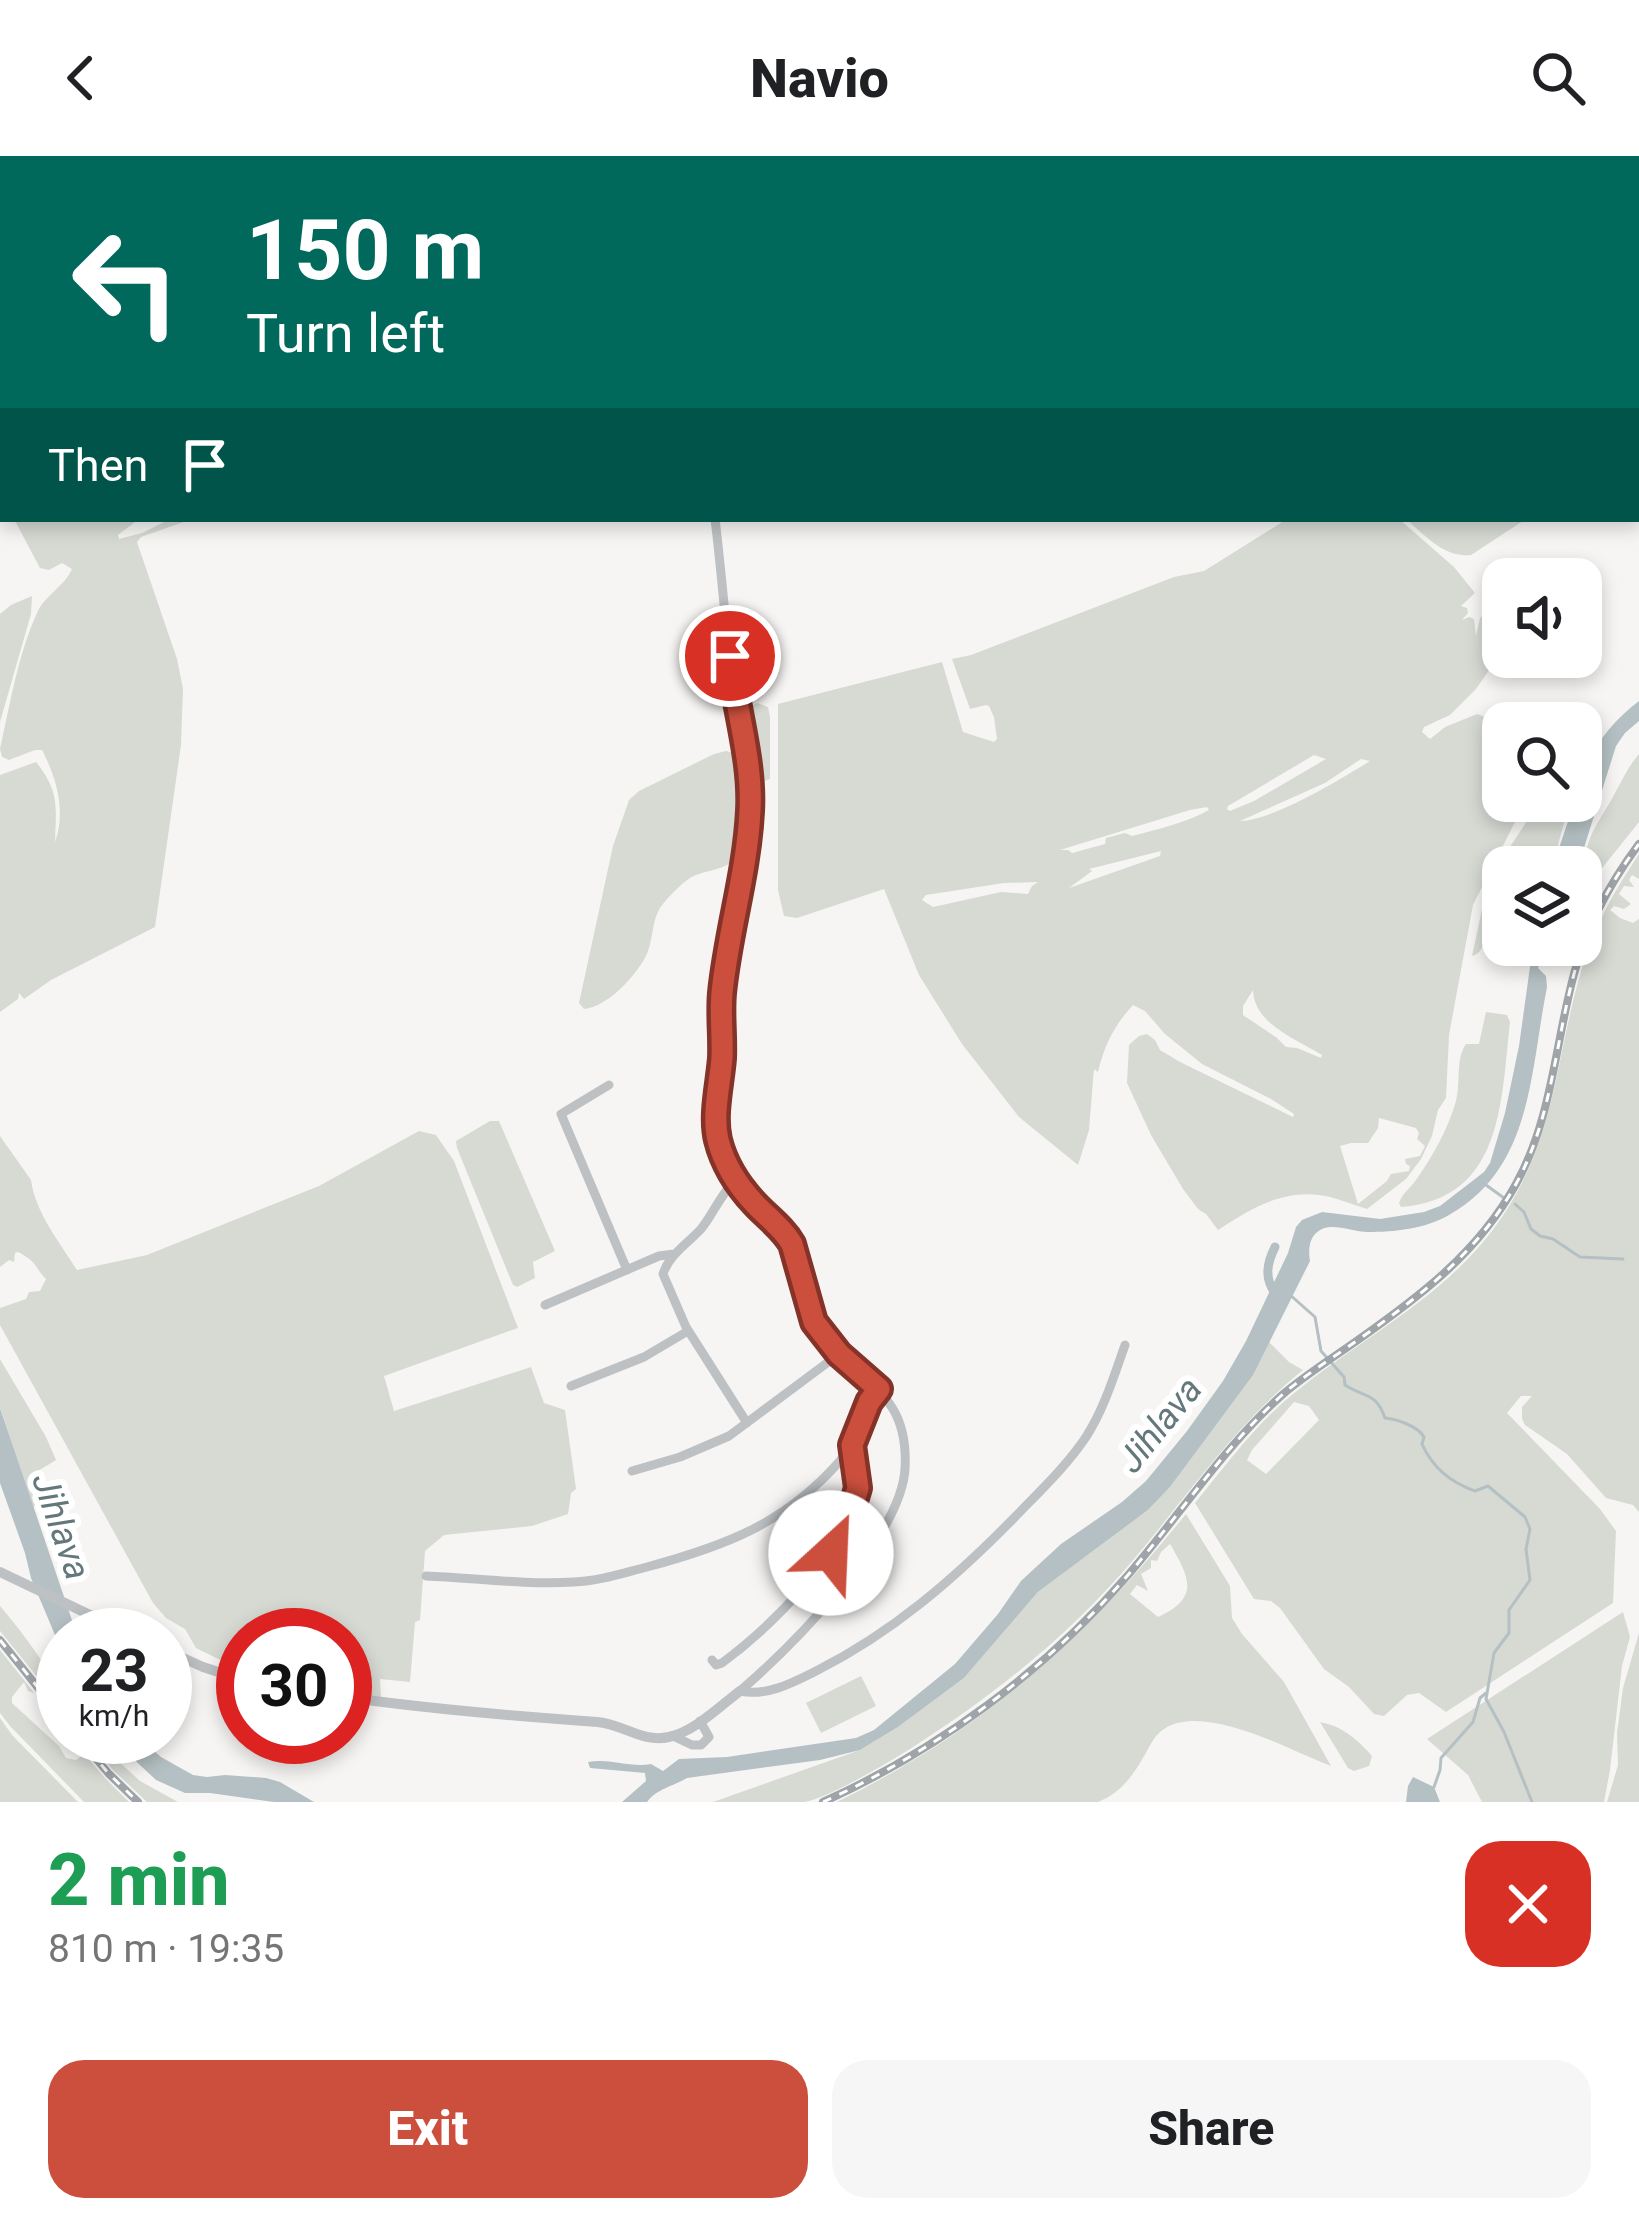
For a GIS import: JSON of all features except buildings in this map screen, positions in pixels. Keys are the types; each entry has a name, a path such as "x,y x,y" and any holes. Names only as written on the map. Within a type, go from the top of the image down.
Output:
{"street":[{"path":"674,1736 740,1691 793,1643 893,1513 904,1482 904,1439 896,1412 814,1322 787,1236 736,1180 718,1139 722,997 748,837 750,776 734,695 715,522"},
{"path":"548,1122 609,1085"},
{"path":"562,1114 627,1270"},
{"path":"736,1180 663,1274 688,1331 747,1423"},
{"path":"545,1305 659,1256 675,1254"},
{"path":"571,1386 644,1357 688,1331"},
{"path":"740,1691 768,1691 844,1657 945,1586 1072,1456 1095,1423 1125,1345"},
{"path":"632,1472 720,1440 839,1354"},
{"path":"425,1576 590,1581 714,1546 766,1524 803,1497 852,1445 879,1389"},
{"path":"712,1660 716,1665 722,1663 752,1639 831,1553 858,1488 852,1445"},
{"path":"0,1572 73,1608"},
{"path":"372,1701 596,1722 644,1737 674,1736 692,1745 709,1737 700,1720"}],"shaded area":[{"path":"16,522 135,522 119,539 164,522 184,522 137,542 177,659 183,689 181,745 155,927 51,980 24,999 19,993 0,1012 0,775 36,762 53,791 55,842 60,819 56,784 42,750 9,760 0,749 30,629 40,607 72,569 62,563 49,570 40,568"},
{"path":"1282,522 1402,522 1454,567 1475,593 1461,606 1468,613 1462,620 1474,619 1476,636 1482,616 1484,678 1450,715 1422,732 1430,739 1445,727 1482,716 1482,822 1515,822 1503,846 1482,846 1482,887 1473,905 1449,1035 1446,1098 1421,1159 1406,1179 1367,1209 1305,1194 1253,1209 1218,1230 1183,1189 1151,1135 1127,1083 1129,1045 1147,1034 1160,1050 1180,1062 1294,1114 1202,1064 1133,1005 1111,1036 1098,1072 1094,1069 1089,1130 1078,1165 1019,1117 962,1044 919,975 884,889 797,918 784,916 778,890 778,704 942,662 963,732 994,742 989,706 970,709 952,659 1174,577 1204,571","holes":["1314,755 1326,759 1254,801 1227,809","1361,759 1370,761 1288,807 1240,821 1325,783","1207,807 1191,819 1162,828 1106,838 1105,844 1072,853 1060,850","1161,851 1160,856 1069,888 1092,871 1089,869","1038,882 1028,894 1001,892 933,907 922,900 926,895","1253,990 1268,1021 1321,1058 1286,1047 1243,1015","1379,1118 1416,1128 1417,1139 1425,1146 1420,1156 1405,1159 1409,1171 1391,1174 1358,1204 1340,1146 1368,1143"]},
{"path":"1410,522 1521,522 1471,555 1452,553"},
{"path":"32,596 31,614 0,722 0,614"},
{"path":"1639,701 1639,721 1616,746 1602,791 1602,740"},
{"path":"757,703 768,707 770,717 770,779 754,785 743,724 750,707"},
{"path":"726,751 734,753 737,761 741,795 743,834 738,854 723,867 690,878 672,893 659,910 649,950 635,973 611,997 584,1009 579,1003 613,846 629,800"},
{"path":"1639,754 1639,822 1602,868 1602,846 1588,846"},
{"path":"1526,822 1564,822 1558,846 1511,846"},
{"path":"1568,822 1592,822 1585,846 1560,846"},
{"path":"1639,854 1639,879 1632,875 1629,880 1634,887 1624,886 1619,894 1631,904 1610,910 1633,923 1639,919 1639,1512 1633,1505 1606,1498 1567,1454 1525,1425 1522,1407 1532,1396 1521,1396 1507,1413 1616,1531 1613,1603 1446,1712 1419,1693 1407,1695 1384,1716 1374,1714 1324,1669 1280,1608 1271,1601 1254,1599 1195,1503 1279,1406 1435,1290 1485,1240 1506,1211 1546,1122 1583,966 1602,966 1606,909","holes":["1294,1402 1309,1406 1319,1420 1266,1474 1247,1460"]},
{"path":"1482,909 1482,946 1472,956"},
{"path":"1530,966 1539,966 1547,987 1531,1084 1512,1144 1497,1171 1477,1195 1430,1224 1362,1232 1327,1227 1314,1235 1310,1261 1253,1375 1170,1487 1148,1510 1038,1592 964,1678 860,1750 687,1778 647,1802 622,1802 646,1781 645,1773 590,1768 588,1762 604,1761 651,1764 663,1771 679,1759 727,1757 856,1738 874,1730 955,1664 1021,1581 1061,1544 1146,1481 1223,1381 1302,1220 1322,1212 1380,1219 1424,1212 1440,1206 1484,1172 1505,1113"},
{"path":"1486,1012 1507,1015 1510,1022 1504,1084 1490,1142 1478,1166 1460,1186 1435,1200 1401,1207 1401,1199 1449,1122 1463,1050 1466,1044 1479,1044"},
{"path":"490,1121 499,1121 555,1251 533,1262 535,1278 517,1287 457,1148 456,1141"},
{"path":"419,1131 436,1135 454,1161 518,1328 384,1376 394,1411 531,1367 544,1403 565,1410 576,1489 568,1514 532,1526 444,1535 425,1551 410,1682 380,1679 381,1698 372,1696 372,1608 216,1608 216,1658 196,1648 192,1608 157,1608 153,1603 0,1325 0,1308 40,1291 46,1279 18,1252 14,1262 0,1267 0,1136 31,1180 43,1215 77,1270 147,1255 319,1186"},
{"path":"1269,1342 1303,1370 1230,1442 1097,1600 1022,1669 910,1749 827,1794 804,1802 713,1802 860,1750 964,1678 1038,1592 1148,1510 1170,1487 1252,1375"},
{"path":"0,1359 56,1460 38,1471 40,1499 33,1508 0,1407"},
{"path":"0,1408 68,1608 44,1608 0,1483"},
{"path":"1174,1417 1182,1422 1165,1445 1157,1448 1142,1438 1142,1431"},
{"path":"1186,1514 1230,1586 1232,1618 1284,1682 1331,1766 1238,1728 1187,1721 1167,1727 1124,1785 1098,1802 837,1802 890,1774 985,1712 1069,1642","holes":["1170,1544 1186,1577 1186,1595 1158,1617 1130,1594 1137,1585 1148,1591 1141,1574"]},
{"path":"0,1606 36,1653 36,1676 0,1631"},
{"path":"1623,1612 1630,1637 1604,1802 1482,1802 1468,1775 1427,1739"},
{"path":"1639,1633 1639,1802 1607,1802 1618,1765 1623,1688"},
{"path":"0,1650 36,1695 24,1682 12,1703 36,1725 36,1753 0,1713"},
{"path":"861,1676 876,1706 821,1733 806,1703"},
{"path":"0,1718 36,1764 78,1802 0,1802"},
{"path":"1320,1722 1361,1744 1372,1756 1369,1766 1348,1768"},
{"path":"47,1764 93,1764 129,1802 84,1802"},
{"path":"108,1764 121,1764 140,1781 178,1802 147,1802"},
{"path":"139,1764 173,1764 207,1777 266,1778 314,1802 185,1793 156,1780"},
{"path":"1413,1777 1434,1787 1440,1802 1406,1802"}],"waterway":[{"path":"1486,1185 1504,1198"},
{"path":"1515,1204 1531,1229 1580,1257 1623,1259"},
{"path":"1275,1247 1268,1270 1275,1293"},
{"path":"1289,1294 1315,1317 1321,1351 1344,1377 1345,1385 1374,1400 1385,1418 1421,1433 1426,1453 1450,1479 1475,1491 1488,1486 1525,1517 1530,1529 1526,1549 1530,1580 1509,1610 1509,1633 1494,1653 1486,1699 1532,1802"},
{"path":"1434,1787 1441,1758 1473,1722 1486,1693"}],"railway":[{"path":"823,1802 948,1733 1062,1644 1128,1575 1221,1460 1282,1395 1424,1290 1484,1231 1516,1184 1538,1134 1585,939 1639,844"},
{"path":"0,1640 36,1685"},
{"path":"101,1764 138,1802"}],"route":[{"path":"730,656 750,776 750,806 722,997 724,1036 716,1129 723,1157 736,1180 792,1244 814,1322 839,1354 879,1389 852,1445 856,1499 831,1553"}],"water label":[{"name":"Jihlava","path":"1159,1424"},
{"name":"Jihlava","path":"62,1526"}]}
